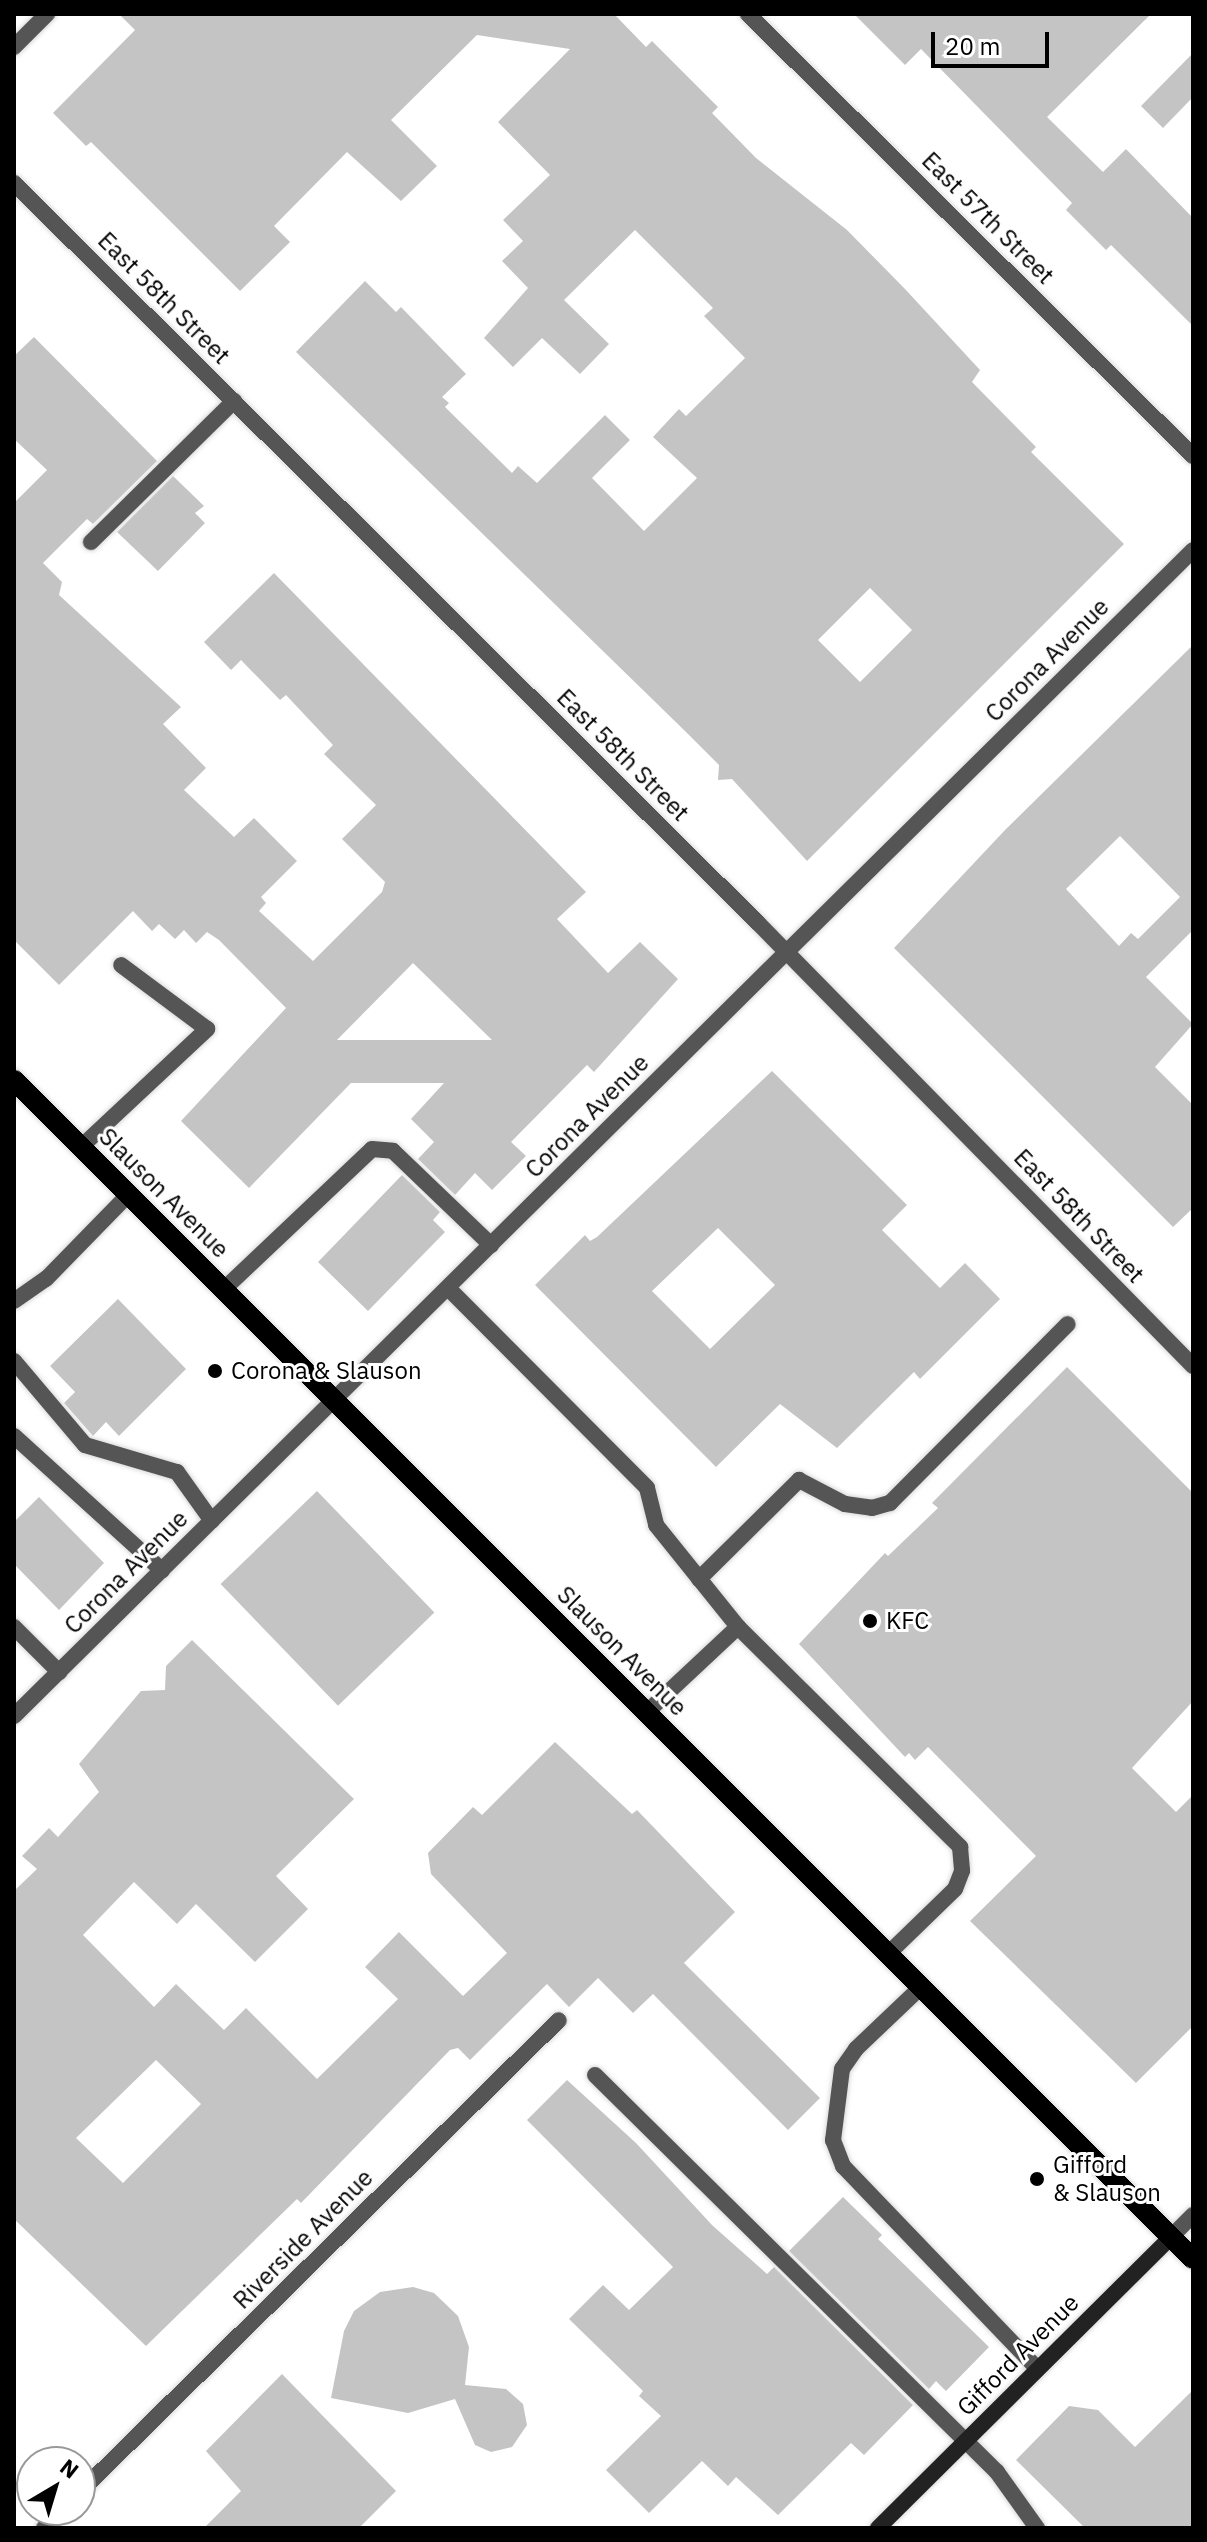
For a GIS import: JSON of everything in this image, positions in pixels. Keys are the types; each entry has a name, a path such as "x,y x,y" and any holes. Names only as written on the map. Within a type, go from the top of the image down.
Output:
{"main road":[{"name":"Slauson Avenue","path":"14,1080 1193,2259"}],"street":[{"path":"14,47 47,14"},
{"name":"East 57th Street","path":"748,14 1193,456"},
{"name":"East 58th Street","path":"14,183 787,952 1193,1366"},
{"path":"91,542 234,401"},
{"name":"Corona Avenue","path":"14,1716 1193,550"},
{"path":"81,1147 207,1029 121,965"},
{"path":"223,1290 372,1149 393,1151 491,1245"},
{"path":"14,1301 46,1279 128,1195"},
{"path":"448,1288 647,1488 656,1525 738,1627 960,1847 962,1871 955,1889 888,1954"},
{"path":"699,1579 799,1480 845,1504 872,1508 890,1503 1068,1324"},
{"path":"14,1361 85,1445 137,1464 153,1461 177,1472 212,1521"},
{"path":"14,1436 162,1570"},
{"path":"14,1627 59,1672"},
{"path":"646,1713 738,1627"},
{"path":"921,1987 856,2049 842,2069 833,2140 843,2166 1038,2369"},
{"name":"Riverside Avenue","path":"96,2476 559,2020"},
{"path":"595,2075 966,2440 997,2472 1037,2528"},
{"name":"Gifford Avenue","path":"878,2528 1193,2215"}],"building":[{"path":"119,14 614,14 646,47 652,41 718,107 712,113 756,158 847,230 905,289 980,370 972,382 1036,447 1031,452 1124,544 807,861 732,779 718,780 719,765 685,731 296,352 365,281 396,312 401,307 466,374 442,397 449,403 445,407 512,473 518,466 537,483 605,415 630,440 592,478 644,531 697,478 653,437 679,409 686,416 745,358 704,316 713,308 635,230 564,300 609,344 580,374 542,338 513,367 484,338 528,288 502,261 523,241 503,220 550,175 498,122 570,49 477,35 391,120 437,166 401,201 347,152 274,226 290,242 240,291 91,142 86,146 53,113 135,30","holes":["870,588 912,630 860,682 818,640"]},
{"path":"854,14 1151,14 1047,117 1103,172 1126,149 1193,218 1193,326 1111,245 1106,250 1066,210 1072,203 921,49 905,65"},
{"path":"1193,53 1193,97 1163,128 1141,106"},
{"path":"34,337 157,461 93,524 87,519 43,563 62,582 59,595 181,707 163,724 206,768 184,790 234,837 254,818 297,861 261,897 266,903 259,911 313,961 382,892 385,882 342,839 376,805 324,754 333,745 286,695 280,700 241,660 231,670 204,642 274,573 586,892 557,919 608,973 640,942 678,979 594,1072 587,1065 511,1142 526,1156 492,1190 475,1173 455,1195 418,1159 434,1142 411,1119 444,1083 351,1083 249,1188 181,1121 286,1008 219,940 207,932 196,943 184,930 175,939 159,924 152,931 133,911 59,985 14,940 14,503 47,470 14,439 14,356","holes":["413,963 492,1040 337,1040"]},
{"path":"173,476 204,506 195,513 205,523 158,571 117,532"},
{"path":"1193,645 1193,930 1146,977 1193,1024 1155,1067 1193,1105 1193,1208 1173,1227 894,948 1006,829","holes":["1120,836 1180,897 1138,939 1131,933 1119,946 1066,889"]},
{"path":"772,1071 907,1205 882,1230 940,1288 965,1263 1000,1299 920,1379 914,1372 837,1448 780,1404 716,1467 535,1285 585,1235 590,1241","holes":["718,1228 775,1285 710,1349 652,1291"]},
{"path":"402,1175 440,1212 433,1220 445,1232 368,1311 318,1262"},
{"path":"118,1299 186,1369 119,1436 106,1422 93,1436 64,1403 75,1392 50,1366"},
{"path":"1067,1367 1193,1493 1193,1701 1132,1768 1176,1812 1193,1795 1193,2026 1136,2083 970,1921 1036,1856 928,1747 915,1760 909,1753 905,1757 799,1644 885,1553 888,1556 938,1508 932,1503"},
{"path":"317,1491 434,1613 338,1706 221,1584"},
{"path":"39,1497 104,1563 59,1610 14,1564 14,1522"},
{"path":"192,1640 354,1799 276,1876 308,1909 255,1962 196,1904 177,1924 134,1882 83,1935 154,2007 176,1984 224,2030 246,2008 317,2079 398,1999 365,1967 399,1932 463,1996 507,1953 431,1874 428,1853 473,1807 482,1815 555,1742 632,1814 637,1810 735,1912 684,1963 820,2098 788,2130 653,1994 633,2013 598,1978 569,2007 547,1984 470,2060 458,2048 450,2050 301,2203 297,2199 146,2346 14,2219 14,1891 37,1869 22,1856 49,1828 58,1837 99,1792 79,1764 141,1691 165,1690 166,1666","holes":["156,2060 201,2104 123,2183 76,2138"]},
{"path":"567,2080 636,2143 712,2225 767,2274 774,2267 913,2405 864,2455 851,2443 778,2515 736,2477 728,2486 702,2461 649,2513 606,2470 661,2416 639,2396 643,2391 569,2319 603,2285 629,2310 673,2267 527,2120"},
{"path":"843,2197 882,2235 878,2239 989,2347 946,2391 936,2381 929,2389 789,2251"},
{"path":"413,2287 434,2293 458,2316 469,2347 465,2385 506,2389 523,2404 527,2425 512,2447 491,2452 475,2445 455,2399 408,2413 331,2398 344,2331 354,2311 380,2292"},
{"path":"282,2374 396,2491 359,2528 204,2528 241,2491 206,2451"},
{"path":"1193,2390 1193,2528 1085,2528 1016,2460 1069,2406 1098,2410 1135,2447"}],"place":[{"name":"Corona & Slauson","path":"215,1371"},
{"name":"KFC","path":"870,1621"},
{"name":"Gifford & Slauson","path":"1037,2179"}]}
